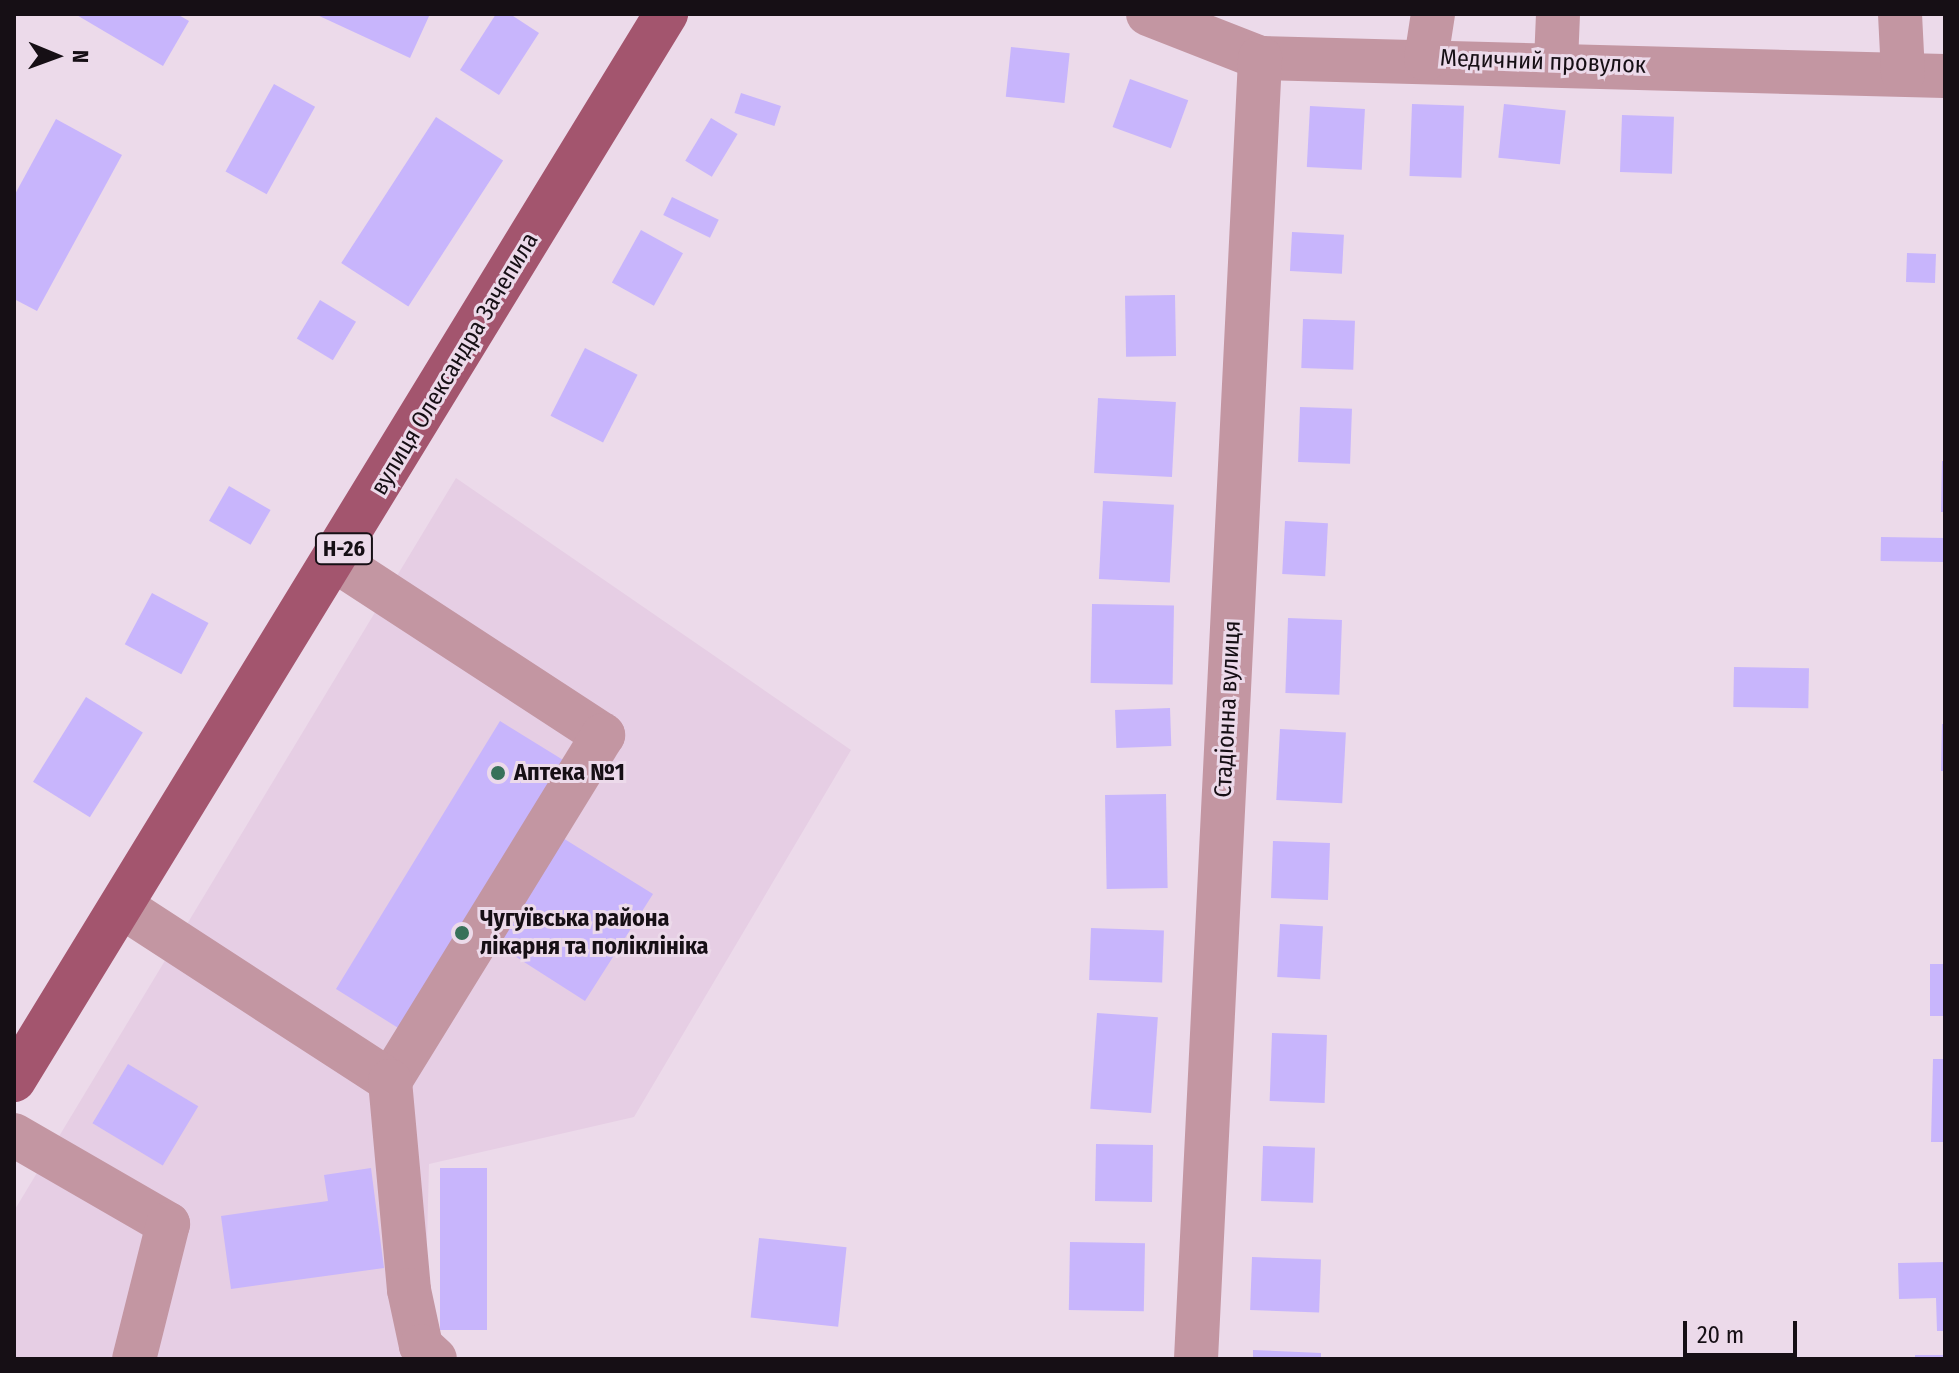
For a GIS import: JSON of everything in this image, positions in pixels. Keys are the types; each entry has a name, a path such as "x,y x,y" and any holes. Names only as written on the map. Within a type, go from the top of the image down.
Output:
{"main road":[{"name":"вулиця Олександра Зачепила","path":"14,1080 124,908 666,14"}],"street":[{"name":"Медичний провулок","path":"1148,14 1260,58 1556,62 1924,75"},
{"path":"1426,59 1433,14"},
{"path":"1556,62 1558,14"},
{"path":"1900,14 1924,75"},
{"name":"Стадіонна вулиця","path":"1196,1359 1260,58"},
{"path":"336,561 603,735 390,1081 409,1290 421,1346 435,1359"},
{"path":"124,908 390,1081"},
{"path":"14,1135 168,1224 134,1359"}],"shaded area":[{"name":"Чугуївська района лікарня та поліклініка","path":"456,478 851,750 634,1117 429,1164 424,1359 14,1359 14,1211"}],"building":[{"path":"75,14 177,14 189,21 163,66"},
{"path":"315,14 430,14 410,58"},
{"path":"496,14 510,14 539,33 499,95 460,70"},
{"path":"1011,47 1070,53 1064,103 1006,97"},
{"path":"1130,79 1188,100 1171,148 1113,127"},
{"path":"274,84 315,107 267,194 226,171"},
{"path":"741,93 781,106 774,126 735,113"},
{"path":"1412,104 1464,106 1461,178 1409,176"},
{"path":"1504,104 1566,110 1560,164 1498,158"},
{"path":"1310,106 1365,109 1362,170 1307,167"},
{"path":"1622,115 1674,117 1672,174 1620,172"},
{"path":"436,117 503,161 408,306 341,263"},
{"path":"711,118 738,134 712,177 685,161"},
{"path":"56,119 122,155 37,311 14,299 14,196"},
{"path":"672,197 719,220 710,238 663,215"},
{"path":"641,230 683,253 654,306 612,282"},
{"path":"1292,232 1344,235 1342,274 1290,271"},
{"path":"1907,253 1936,254 1935,283 1906,282"},
{"path":"1175,295 1176,356 1126,357 1125,296"},
{"path":"320,300 356,322 333,360 297,339"},
{"path":"1303,319 1355,321 1353,370 1301,368"},
{"path":"585,348 638,375 603,443 550,416"},
{"path":"1098,398 1176,402 1172,477 1094,473"},
{"path":"1300,407 1352,409 1350,464 1298,462"},
{"path":"1942,461 1945,461 1945,512 1941,512"},
{"path":"229,486 271,510 251,545 209,521"},
{"path":"1103,501 1174,505 1170,583 1099,579"},
{"path":"1285,521 1328,523 1325,576 1282,574"},
{"path":"1881,537 1945,538 1945,562 1881,561"},
{"path":"152,593 209,623 181,674 125,644"},
{"path":"1092,604 1174,605 1173,684 1091,683"},
{"path":"1288,618 1342,620 1339,695 1285,693"},
{"path":"1734,667 1809,668 1808,708 1733,707"},
{"path":"86,697 143,733 90,817 33,782"},
{"path":"1170,708 1171,746 1116,748 1115,710"},
{"path":"500,721 568,763 558,835 653,894 585,1001 491,941 403,1031 336,989"},
{"path":"1942,724 1945,724 1945,771 1941,771"},
{"path":"1280,729 1346,732 1342,803 1276,800"},
{"path":"1166,794 1168,888 1107,889 1105,795"},
{"path":"1273,841 1330,843 1328,900 1271,898"},
{"path":"1280,924 1323,926 1320,979 1277,977"},
{"path":"1091,928 1164,931 1162,983 1089,980"},
{"path":"1930,964 1945,964 1945,1016 1930,1016"},
{"path":"1097,1013 1158,1017 1151,1113 1090,1109"},
{"path":"1272,1033 1327,1035 1325,1103 1270,1101"},
{"path":"1933,1059 1945,1059 1945,1142 1931,1142"},
{"path":"128,1064 198,1106 163,1165 92,1123"},
{"path":"1096,1144 1153,1145 1152,1202 1095,1201"},
{"path":"1263,1146 1315,1148 1313,1203 1261,1201"},
{"path":"371,1168 384,1268 231,1289 221,1216 328,1201 324,1175"},
{"path":"440,1168 487,1168 487,1330 440,1330"},
{"path":"759,1238 847,1247 838,1327 751,1318"},
{"path":"1070,1242 1145,1243 1144,1311 1069,1310"},
{"path":"1252,1257 1321,1259 1319,1312 1250,1310"},
{"path":"1945,1262 1945,1331 1937,1331 1936,1298 1899,1299 1898,1263"},
{"path":"1253,1350 1321,1353 1321,1359 1253,1359"},
{"path":"1915,1355 1945,1355 1945,1359 1915,1359"}],"place":[{"name":"Аптека №1","path":"498,773"},
{"name":"Чугуївська района лікарня та поліклініка","path":"462,933"}]}
